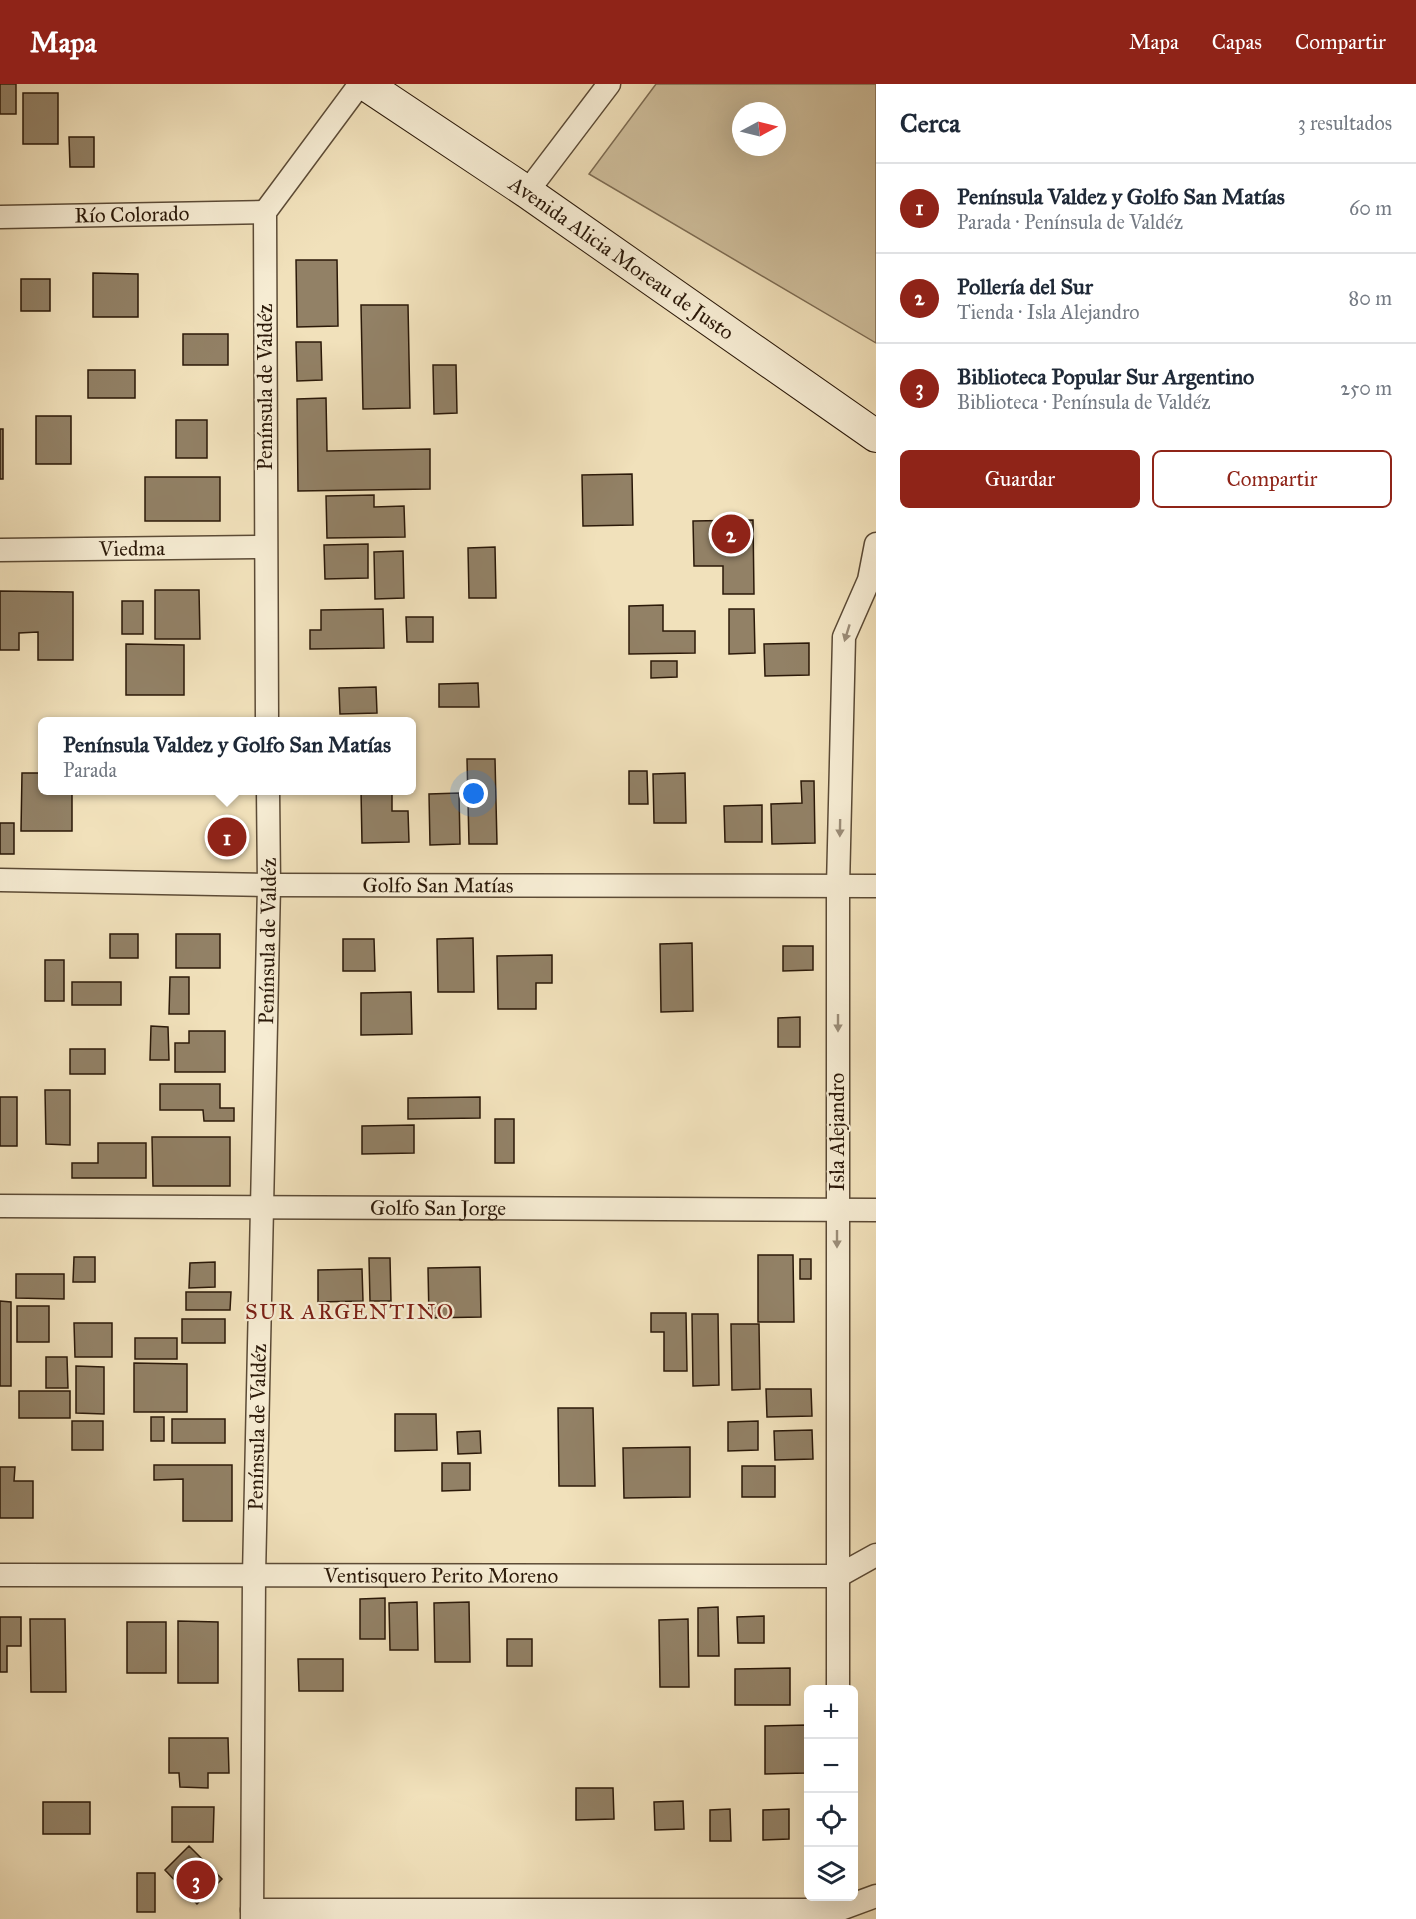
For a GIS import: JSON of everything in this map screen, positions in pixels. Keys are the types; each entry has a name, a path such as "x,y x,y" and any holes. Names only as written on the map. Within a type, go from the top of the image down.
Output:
{"main road":[{"name":"Avenida Alicia Moreau de Justo","path":"365,84 527,192 876,436"}],"street":[{"path":"265,212 360,84"},
{"path":"527,192 609,84"},
{"name":"Río Colorado","path":"0,217 265,212"},
{"name":"Península de Valdéz","path":"265,212 267,717"},
{"name":"Isla Alejandro","path":"838,1685 838,887 844,637 869,579 876,544"},
{"name":"Viedma","path":"0,550 265,546"},
{"name":"Isla Alejandro","path":"869,579 876,603"},
{"name":"Península de Valdéz","path":"252,1914 254,1576 269,885 268,795"},
{"name":"Golfo San Matías","path":"0,880 269,885 876,886"},
{"name":"Golfo San Jorge","path":"0,1206 876,1210"},
{"name":"Ventisquero Perito Moreno","path":"0,1575 838,1576 876,1555"},
{"path":"252,1914 838,1909 876,1896"}],"shaded area":[{"path":"656,84 876,84 876,343 589,174"}],"building":[{"path":"0,84 16,84 16,114 0,114"},
{"path":"23,93 58,93 58,144 23,144"},
{"path":"69,137 94,137 94,167 70,167"},
{"path":"296,260 337,260 338,326 297,327"},
{"path":"93,273 138,274 138,317 93,317"},
{"path":"21,279 50,279 50,311 21,311"},
{"path":"361,305 408,305 410,408 363,409"},
{"path":"183,334 228,334 228,365 183,365"},
{"path":"296,342 321,342 322,380 297,381"},
{"path":"433,365 456,365 457,413 434,414"},
{"path":"88,370 135,370 135,398 88,398"},
{"path":"326,398 327,451 430,449 430,489 298,491 297,399"},
{"path":"36,416 71,416 71,464 36,464"},
{"path":"176,420 207,420 207,458 176,458"},
{"path":"0,429 3,429 3,479 0,479"},
{"path":"632,474 633,525 583,526 582,475"},
{"path":"145,477 220,477 220,521 145,521"},
{"path":"374,495 374,507 404,506 405,537 327,538 326,496"},
{"path":"753,520 754,594 723,594 723,566 694,566 693,521"},
{"path":"368,544 368,578 325,579 324,545"},
{"path":"495,547 496,598 469,598 468,548"},
{"path":"403,551 404,598 375,599 374,552"},
{"path":"155,590 199,590 200,639 155,639"},
{"path":"0,591 73,592 73,660 38,660 38,632 19,633 19,650 0,650"},
{"path":"122,601 143,601 143,634 122,634"},
{"path":"663,605 663,631 695,631 695,653 629,654 629,606"},
{"path":"383,609 384,648 310,649 310,630 321,630 321,610"},
{"path":"729,609 754,609 755,653 729,654"},
{"path":"406,617 433,617 433,642 407,642"},
{"path":"809,643 809,675 765,676 764,644"},
{"path":"126,644 184,645 184,695 126,695"},
{"path":"651,661 677,661 677,677 651,678"},
{"path":"478,683 479,707 439,707 439,684"},
{"path":"376,687 377,713 340,714 339,688"},
{"path":"467,759 495,759 497,844 469,844"},
{"path":"629,771 647,771 648,804 629,804"},
{"path":"22,773 38,773 38,795 72,795 72,831 21,831"},
{"path":"685,773 686,823 654,823 653,774"},
{"path":"801,781 814,781 815,843 772,844 771,804 802,803"},
{"path":"459,793 460,844 430,845 429,794"},
{"path":"361,795 392,795 392,811 408,811 409,842 362,843"},
{"path":"762,805 762,842 725,842 724,806"},
{"path":"0,823 14,823 14,854 0,854"},
{"path":"110,934 138,934 138,958 110,958"},
{"path":"176,934 220,934 220,968 176,968"},
{"path":"473,938 474,992 438,992 437,939"},
{"path":"343,939 374,939 375,971 343,971"},
{"path":"692,943 693,1011 661,1012 660,944"},
{"path":"783,946 813,946 813,970 783,971"},
{"path":"552,955 552,983 536,983 536,1009 498,1009 497,956"},
{"path":"45,960 64,960 64,1001 45,1001"},
{"path":"170,977 189,977 189,1014 169,1014"},
{"path":"72,982 121,982 121,1005 72,1005"},
{"path":"411,992 412,1034 361,1035 361,993"},
{"path":"800,1017 800,1047 778,1047 778,1018"},
{"path":"151,1026 168,1027 169,1060 150,1060"},
{"path":"189,1031 225,1031 225,1072 175,1072 175,1043 189,1043"},
{"path":"70,1049 105,1049 105,1074 70,1074"},
{"path":"160,1084 220,1084 220,1108 234,1108 234,1121 204,1121 203,1110 160,1110"},
{"path":"45,1090 70,1090 70,1145 46,1144"},
{"path":"0,1097 17,1097 17,1146 0,1146"},
{"path":"480,1097 480,1118 408,1119 408,1098"},
{"path":"495,1119 514,1119 514,1163 495,1163"},
{"path":"414,1125 414,1153 362,1154 362,1126"},
{"path":"152,1137 230,1137 230,1186 153,1186"},
{"path":"98,1143 146,1143 146,1178 72,1178 72,1163 98,1163"},
{"path":"758,1255 793,1255 794,1322 758,1322"},
{"path":"74,1257 95,1257 95,1282 73,1282"},
{"path":"369,1258 390,1258 391,1301 370,1301"},
{"path":"800,1259 811,1259 811,1279 800,1279"},
{"path":"215,1262 215,1287 189,1288 190,1263"},
{"path":"480,1267 481,1317 429,1318 428,1268"},
{"path":"362,1269 363,1301 318,1302 318,1270"},
{"path":"16,1274 64,1274 64,1299 16,1298"},
{"path":"186,1292 231,1292 230,1310 186,1310"},
{"path":"0,1301 11,1302 11,1386 0,1386"},
{"path":"17,1306 49,1306 49,1342 17,1342"},
{"path":"651,1313 686,1313 687,1371 664,1371 664,1332 651,1332"},
{"path":"692,1314 718,1314 719,1385 693,1386"},
{"path":"182,1319 225,1319 225,1343 182,1343"},
{"path":"74,1323 112,1323 112,1357 75,1357"},
{"path":"731,1324 759,1324 760,1389 732,1390"},
{"path":"135,1338 177,1338 177,1359 135,1359"},
{"path":"46,1357 67,1357 68,1388 46,1388"},
{"path":"134,1363 187,1364 187,1412 134,1412"},
{"path":"76,1366 104,1367 104,1414 76,1413"},
{"path":"766,1389 811,1389 812,1416 767,1417"},
{"path":"19,1391 70,1391 70,1418 19,1418"},
{"path":"558,1408 593,1408 595,1486 559,1486"},
{"path":"395,1414 436,1414 437,1450 395,1451"},
{"path":"151,1417 164,1417 164,1441 151,1441"},
{"path":"172,1419 225,1419 225,1443 172,1443"},
{"path":"72,1421 103,1421 103,1450 72,1450"},
{"path":"758,1421 758,1450 728,1451 728,1422"},
{"path":"812,1430 813,1459 775,1460 774,1431"},
{"path":"480,1431 481,1453 458,1454 457,1432"},
{"path":"690,1447 690,1497 624,1498 623,1448"},
{"path":"442,1463 470,1463 470,1490 442,1491"},
{"path":"154,1465 232,1465 232,1521 183,1521 183,1479 154,1480"},
{"path":"742,1466 775,1466 775,1497 742,1497"},
{"path":"0,1467 15,1467 14,1481 33,1481 33,1518 0,1518"},
{"path":"385,1598 385,1639 360,1639 360,1599"},
{"path":"417,1602 418,1650 390,1650 389,1603"},
{"path":"469,1602 470,1662 435,1662 434,1603"},
{"path":"718,1607 719,1656 698,1656 698,1608"},
{"path":"764,1616 764,1643 738,1643 737,1617"},
{"path":"0,1617 21,1617 21,1646 7,1646 7,1672 0,1672"},
{"path":"30,1619 65,1619 66,1692 31,1692"},
{"path":"688,1619 689,1687 660,1687 659,1620"},
{"path":"178,1621 218,1622 218,1683 178,1683"},
{"path":"127,1622 166,1622 166,1673 127,1673"},
{"path":"507,1639 532,1639 532,1666 507,1666"},
{"path":"298,1659 343,1659 343,1691 299,1691"},
{"path":"790,1668 790,1705 735,1705 735,1669"},
{"path":"804,1725 804,1773 765,1774 765,1726"},
{"path":"169,1738 228,1738 229,1773 208,1773 208,1788 180,1787 179,1773 169,1773"},
{"path":"576,1788 613,1788 614,1819 576,1820"},
{"path":"683,1801 684,1829 655,1830 654,1802"},
{"path":"43,1802 90,1802 90,1834 43,1834"},
{"path":"172,1807 214,1807 213,1842 172,1842"},
{"path":"730,1809 731,1841 710,1841 710,1810"},
{"path":"789,1809 789,1839 763,1840 763,1810"},
{"path":"189,1846 222,1879 197,1904 165,1870"},
{"path":"137,1873 155,1873 155,1912 137,1912"}],"place":[{"name":"Pollería del Sur","path":"731,534"},
{"name":"Península Valdez y Golfo San Matías","path":"227,837"},
{"name":"Biblioteca Popular Sur Argentino","path":"196,1880"}],"district":[{"name":"SUR ARGENTINO","path":"350,1311"}]}
